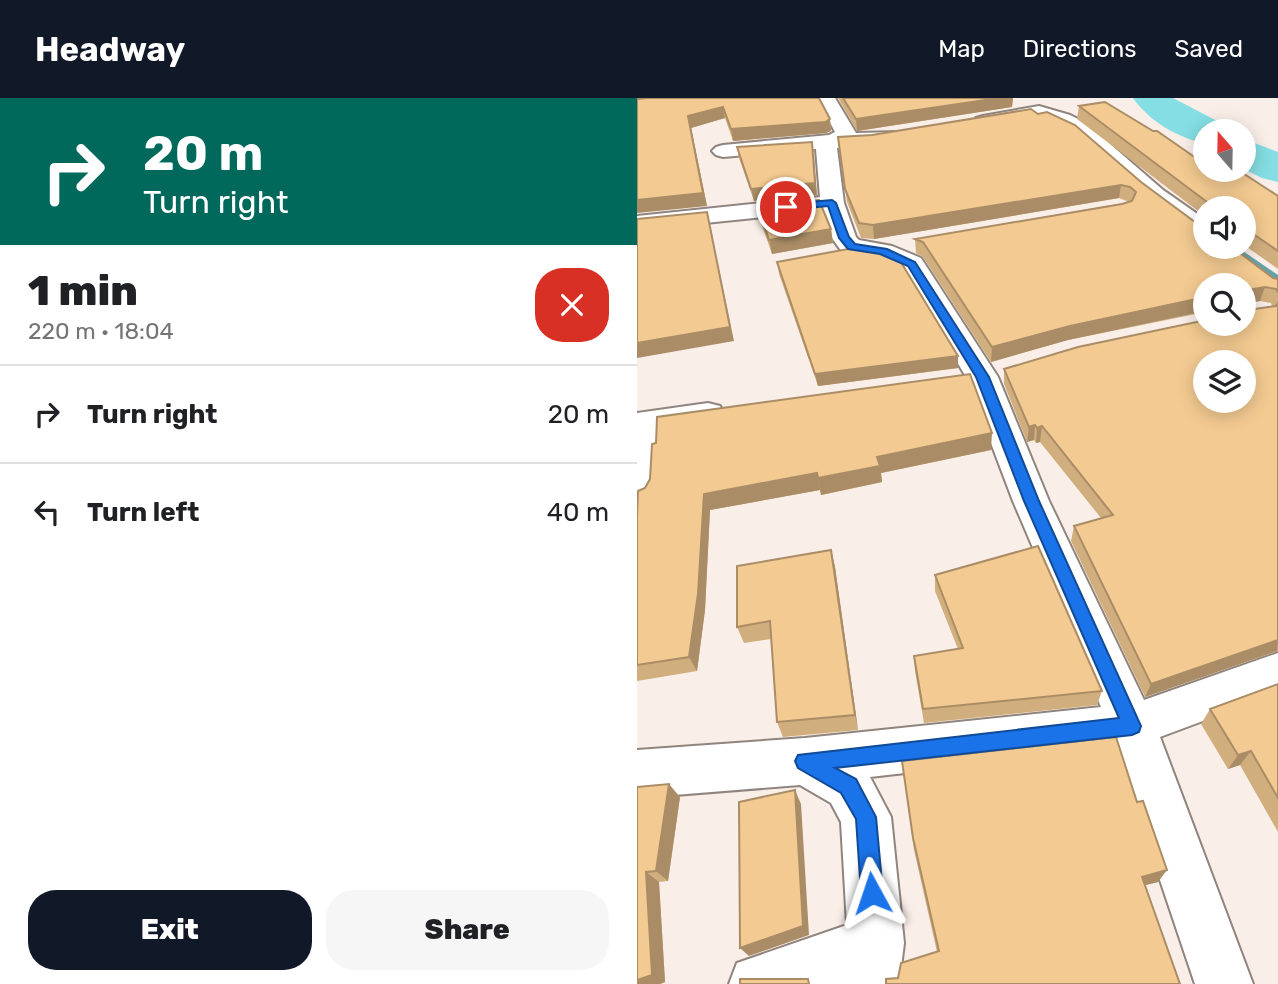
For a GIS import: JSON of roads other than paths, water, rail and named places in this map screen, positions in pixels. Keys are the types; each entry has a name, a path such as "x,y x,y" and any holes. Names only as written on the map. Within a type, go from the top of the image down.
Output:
{"street":[{"path":"826,98 846,134 826,146 832,203 844,238 848,244 892,254 912,264 982,376 1031,501 1132,726 1224,984"},
{"path":"959,126 1039,112 1063,119 1079,127 1155,195 1193,223"},
{"path":"723,150 917,133"},
{"path":"637,223 832,203"},
{"path":"830,254 915,243"},
{"path":"637,494 639,424 734,410"},
{"path":"637,774 805,761 1132,726 1278,673"},
{"path":"758,984 873,964 866,817 848,786 805,761"}],"waterway":[{"path":"1152,98 1164,111 1193,126"},
{"path":"1257,158 1278,169"},
{"path":"1249,259 1278,279"}]}
